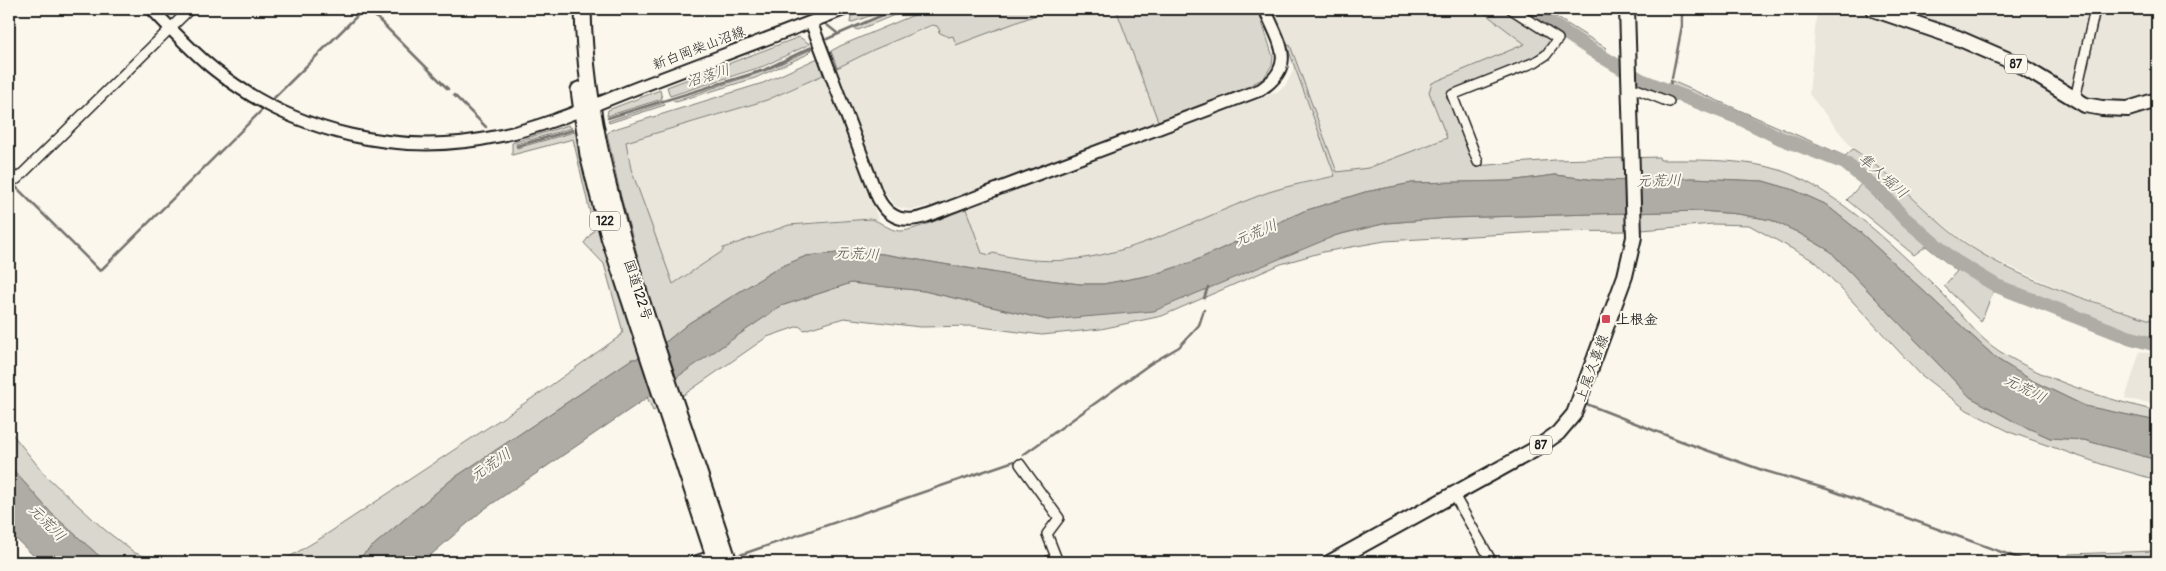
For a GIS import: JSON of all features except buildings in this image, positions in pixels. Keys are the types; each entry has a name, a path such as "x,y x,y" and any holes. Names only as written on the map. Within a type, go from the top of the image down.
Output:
{"highway":[{"name":"国道122号","path":"572,9 576,62 586,107"},
{"name":"国道122号","path":"583,9 588,155 609,237 644,327 721,558"}],"main road":[{"name":"上尾久喜線","path":"1330,562 1548,440 1567,424 1574,414 1626,276 1630,260 1634,228 1627,9"},
{"name":"87","path":"1873,9 1903,18 2018,64 2085,105 2128,109 2157,100"}],"street":[{"name":"新白岡柴山沼線","path":"152,9 215,71 260,101 298,119 333,131 366,138 413,144 475,141 534,127 811,22 824,12 845,9"},
{"path":"9,172 17,179 190,9"},
{"path":"811,22 878,198 883,208 892,216 909,220 974,198 1260,90 1278,76 1282,65 1280,49 1265,9"},
{"path":"1478,162 1452,95 1535,62 1546,54 1558,39 1511,9"},
{"path":"2075,99 2095,9"},
{"path":"1630,85 1669,102"},
{"path":"1020,464 1059,518 1047,534 1056,557 1047,562"},
{"path":"1454,494 1492,562"},
{"path":"696,562 721,558"}],"shaded area":[{"path":"872,9 889,9 850,23 851,16"},
{"path":"900,9 909,9 858,30 852,28"},
{"path":"928,9 1052,9 956,45 953,36 949,37 938,32 940,31 937,26 932,25 873,50 837,68 831,51"},
{"path":"976,9 1116,9 1158,121 938,204 910,210 895,206 887,196 876,174 837,68 873,50"},
{"path":"1116,9 1258,9 1273,57 1272,65 1264,78 1243,89 1158,121"},
{"path":"1273,9 1479,9 1526,44 1429,92 1458,166 1353,172 1300,183 1269,192 1150,241 1122,248 1118,252 1090,258 1039,261 1016,259 993,253 990,255 982,253 966,209 1277,92 1285,86 1293,71 1292,60"},
{"path":"1479,9 1509,9 1550,38 1552,42 1535,58 1448,93 1475,166 1555,160 1659,157 1660,160 1715,160 1742,163 1769,167 1791,174 1836,200 1880,234 1944,295 1982,337 1999,351 2056,380 2116,400 2157,411 2157,421 2085,406 2033,381 1997,359 1860,232 1825,204 1794,190 1763,181 1692,178 1640,181 1596,180 1555,175 1509,181 1412,183 1365,192 1304,211 1192,262 1152,275 1103,284 1080,284 1009,275 883,254 849,252 806,256 778,268 689,323 667,341 636,359 632,359 451,480 354,562 281,562 321,538 543,391 623,332 604,264 584,243 594,230 573,139 512,155 512,143 568,125 572,128 516,144 517,148 574,132 577,134 596,221 635,339 645,332 655,320 655,317 621,197 607,134 611,130 763,83 818,58 823,75 767,100 626,142 631,169 673,284 723,251 723,248 789,225 870,219 895,230 905,231 966,209 982,253 990,255 993,253 1031,260 1066,260 1101,255 1134,246 1269,192 1335,176 1287,46 1290,45 1337,172 1368,168 1447,138 1429,92 1432,83 1525,44"},
{"path":"1520,9 1525,9 1601,57 1600,61"},
{"path":"1536,9 1543,9 1606,48 1605,52"},
{"path":"1817,9 1855,9 1904,22 1998,60 2096,114 2121,116 2157,107 2157,322 2062,290 1982,254 1937,220 1873,162 1853,149 1809,94"},
{"path":"1887,9 2131,9 2157,15 2157,97 2144,101 2097,104"},
{"path":"799,37 810,44 764,66 670,96 667,87"},
{"path":"812,49 806,55 755,78 676,102 673,101 765,71"},
{"path":"823,75 879,221 870,219 789,225 723,248 723,251 673,284 631,169 626,142 742,108 783,94"},
{"path":"1672,81 1845,156 1853,149 1881,170 1947,229 1982,254 2055,288 2157,322 2157,340 2071,313 1983,274 1957,258 1931,237 1869,175 1844,159 1673,86 1671,84"},
{"path":"660,90 662,99 607,116 608,110"},
{"path":"664,103 665,105 609,123 608,121"},
{"path":"1861,184 1912,232 1930,243 1961,270 1995,287 1981,322 1944,286 1957,271 1926,246 1914,255 1847,200"},
{"path":"1701,211 1738,214 1771,220 1830,251 1970,397 2017,423 2050,438 2084,440 2157,460 2157,480 2101,464 2012,433 1967,410 1920,374 1816,262 1749,225 1713,224 1630,231 1541,232 1385,241 1323,252 1281,264 1162,316 1101,329 1042,335 973,326 920,327 844,318 804,330 799,326 767,337 682,396 653,411 647,397 781,306 851,283 924,291 1048,320 1337,235 1387,223 1449,218"},
{"path":"2140,351 2157,355 2157,404 2125,399"},
{"path":"9,430 46,476 105,530 135,553 162,562 106,562 51,513 9,465"},
{"path":"2155,551 2156,562 2069,562 2069,554"}],"water":[{"name":"元荒川","path":"1555,175 1596,180 1640,181 1692,178 1763,181 1794,190 1825,204 1860,232 1997,359 2033,381 2085,406 2157,421 2157,460 2084,440 2050,438 2017,423 1970,397 1830,251 1771,220 1738,214 1701,211 1449,218 1387,223 1337,235 1154,311 1048,320 924,291 851,283 781,306 483,510 432,554 415,562 354,562 451,480 632,359 636,359 667,341 689,323 778,268 806,256 849,252 883,254 1009,275 1080,284 1103,284 1152,275 1192,262 1304,211 1365,192 1412,183 1509,181"},
{"name":"元荒川","path":"9,465 51,513 106,562 40,562 9,532"}],"waterway":[{"path":"270,102 364,9"},
{"name":"沼落川","path":"368,9 448,89"},
{"path":"807,9 816,16"},
{"name":"沼落川","path":"827,39 896,9"},
{"name":"隼人堀川","path":"1529,9 1641,80 1739,118 1780,138 1845,163 1883,194 1902,216 1955,261 1997,286 2128,337 2157,345"},
{"path":"1672,78 1682,26 1682,9"},
{"path":"822,21 837,33"},
{"name":"沼落川","path":"608,118 764,70 812,47"},
{"path":"1667,90 1671,81"},
{"name":"沼落川","path":"454,95 486,127"},
{"path":"9,180 100,271 266,106"},
{"name":"沼落川","path":"517,146 573,130"},
{"path":"1204,298 1208,287"},
{"path":"1023,455 1150,364 1179,347 1199,325 1204,310"},
{"path":"1584,403 1762,470 1827,489 2029,562"},
{"path":"737,556 1014,461"}],"place":[{"name":"上根金","path":"1606,319"}]}
